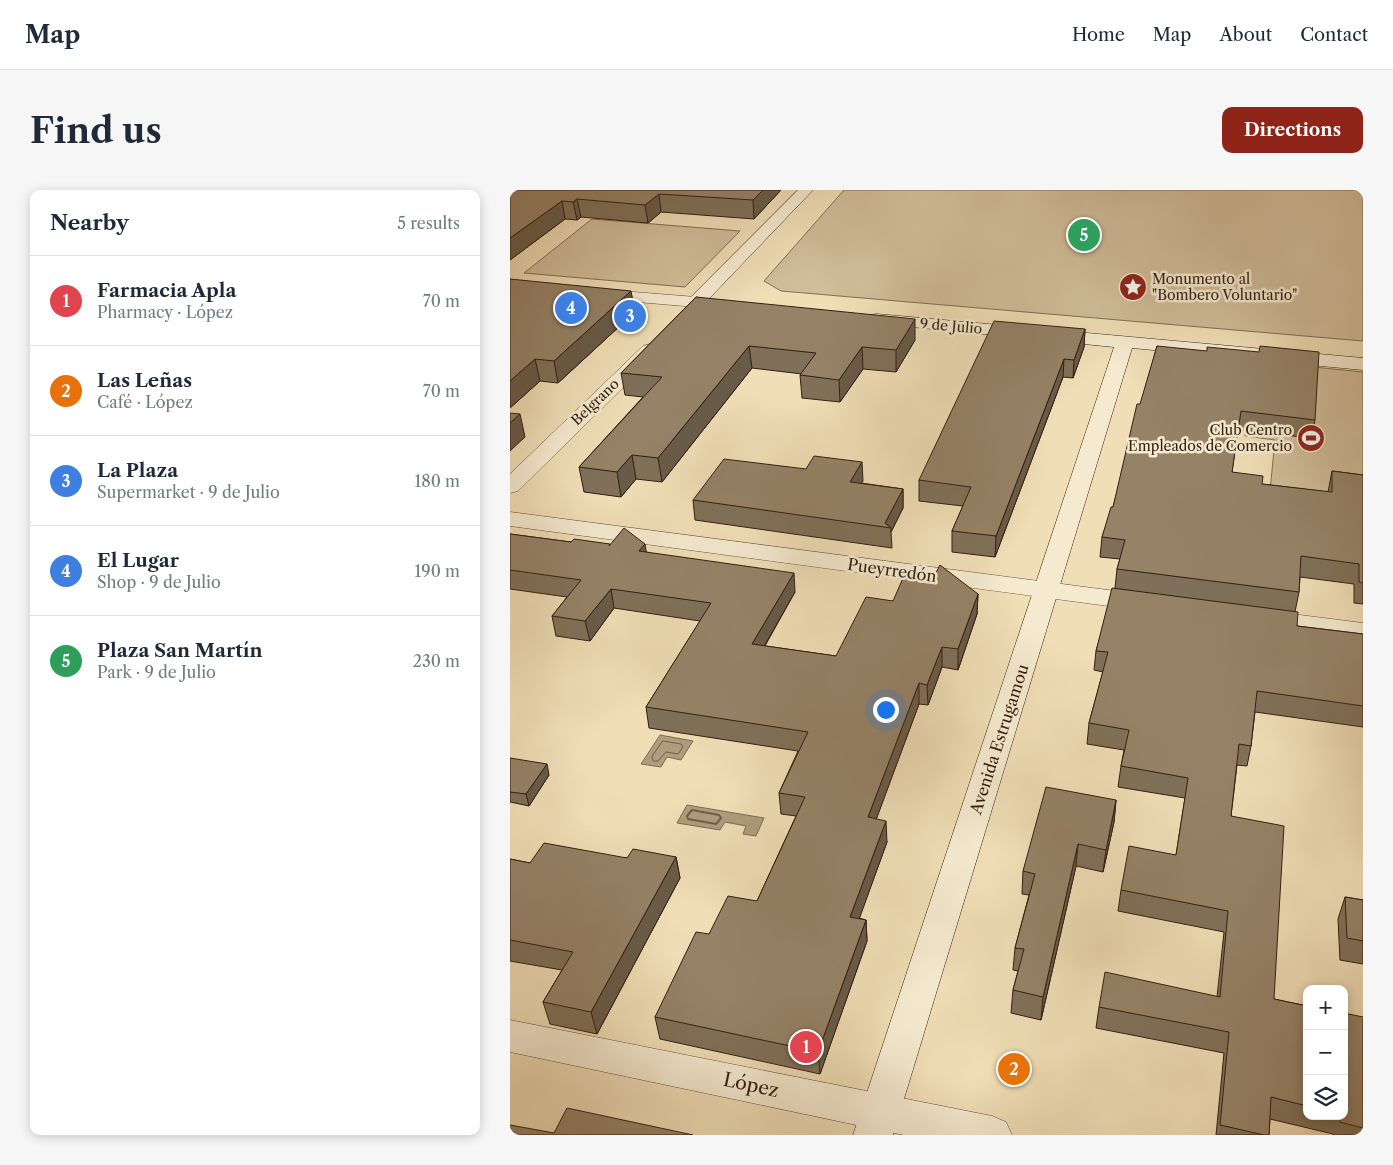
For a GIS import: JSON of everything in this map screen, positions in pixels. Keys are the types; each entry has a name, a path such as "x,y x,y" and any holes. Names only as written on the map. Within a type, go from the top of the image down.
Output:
{"main road":[{"name":"Belgrano","path":"510,486 672,327 706,303 806,190"},
{"path":"579,292 706,303"},
{"name":"9 de Julio","path":"864,318 1363,364"},
{"name":"Avenida Estrugamou","path":"876,1123 1126,342"},
{"name":"Pueyrredón","path":"510,519 1165,606"},
{"path":"1234,614 1363,631"},
{"name":"López","path":"510,1036 876,1123 992,1135"}],"shaded area":[{"path":"844,190 1363,190 1363,341 781,291 764,281"},
{"path":"592,219 740,231 685,287 524,273"},
{"name":"Club Centro Empleados de Comercio","path":"1254,361 1363,372 1363,513 1269,501 1275,440 1245,436"}],"water":[{"path":"660,735 693,741 681,760 667,757 661,767 641,764"},
{"path":"687,805 764,818 756,836 743,834 746,826 725,822 720,830 677,823"}],"building":[{"path":"510,190 763,190 753,200 659,194 645,205 577,199 573,202 562,201 510,238"},
{"path":"510,279 631,291 554,361 535,359 510,381"},
{"path":"696,297 915,319 896,350 862,347 839,380 800,375 816,353 749,346 658,458 632,455 617,472 579,467 662,377 621,373"},
{"path":"994,321 1085,329 1074,360 1064,359 996,536 952,531 971,487 919,480"},
{"path":"1157,346 1207,351 1207,347 1259,352 1260,346 1319,352 1315,420 1241,411 1232,472 1263,476 1262,484 1332,492 1332,471 1363,475 1363,583 1359,582 1359,564 1301,556 1299,592 1117,569 1125,540 1102,537 1111,507 1113,507 1137,404 1140,404"},
{"path":"510,413 520,414 510,423"},
{"path":"814,456 862,462 850,482 903,489 885,523 891,528 693,500 724,459 806,469"},
{"path":"624,528 645,544 639,551 794,573 752,644 836,656 866,597 893,601 903,578 931,582 940,565 978,594 958,649 942,647 927,685 919,683 868,817 886,821 850,917 866,920 818,1052 655,1017 696,932 709,934 728,896 757,901 805,797 779,793 808,732 646,707 711,603 611,589 585,621 552,616 581,580 510,570 510,534 571,542 574,539 610,544 609,546"},
{"path":"1112,588 1298,612 1297,626 1363,634 1363,706 1257,691 1251,746 1239,744 1231,816 1284,826 1274,999 1303,1005 1303,1105 1271,1097 1269,1135 1220,1125 1229,1032 1099,1007 1105,972 1220,997 1228,911 1121,890 1129,846 1176,855 1188,778 1121,766 1129,730 1089,723 1108,652 1096,651"},
{"path":"510,758 547,764 526,794 510,792"},
{"path":"1046,787 1116,800 1106,850 1078,844 1043,997 1013,990 1024,949 1015,948 1035,874 1023,871"},
{"path":"544,843 627,858 633,849 676,857 591,1012 543,1002 573,952 510,940 510,859 530,863"},
{"path":"1345,897 1363,900 1363,941 1347,938"},
{"path":"1348,1014 1363,1017 1363,1128 1340,1122 1340,1120 1348,1120"},
{"path":"567,1108 693,1135 510,1135 510,1125 554,1133"}],"place":[{"name":"Plaza San Martín","path":"1084,235"},
{"name":"Monumento al \"Bombero Voluntario\"","path":"1133,287"},
{"name":"El Lugar","path":"571,308"},
{"name":"La Plaza","path":"630,316"},
{"name":"Club Centro Empleados de Comercio","path":"1311,438"},
{"name":"Farmacia Apla","path":"806,1047"},
{"name":"Las Leñas","path":"1014,1069"}]}
